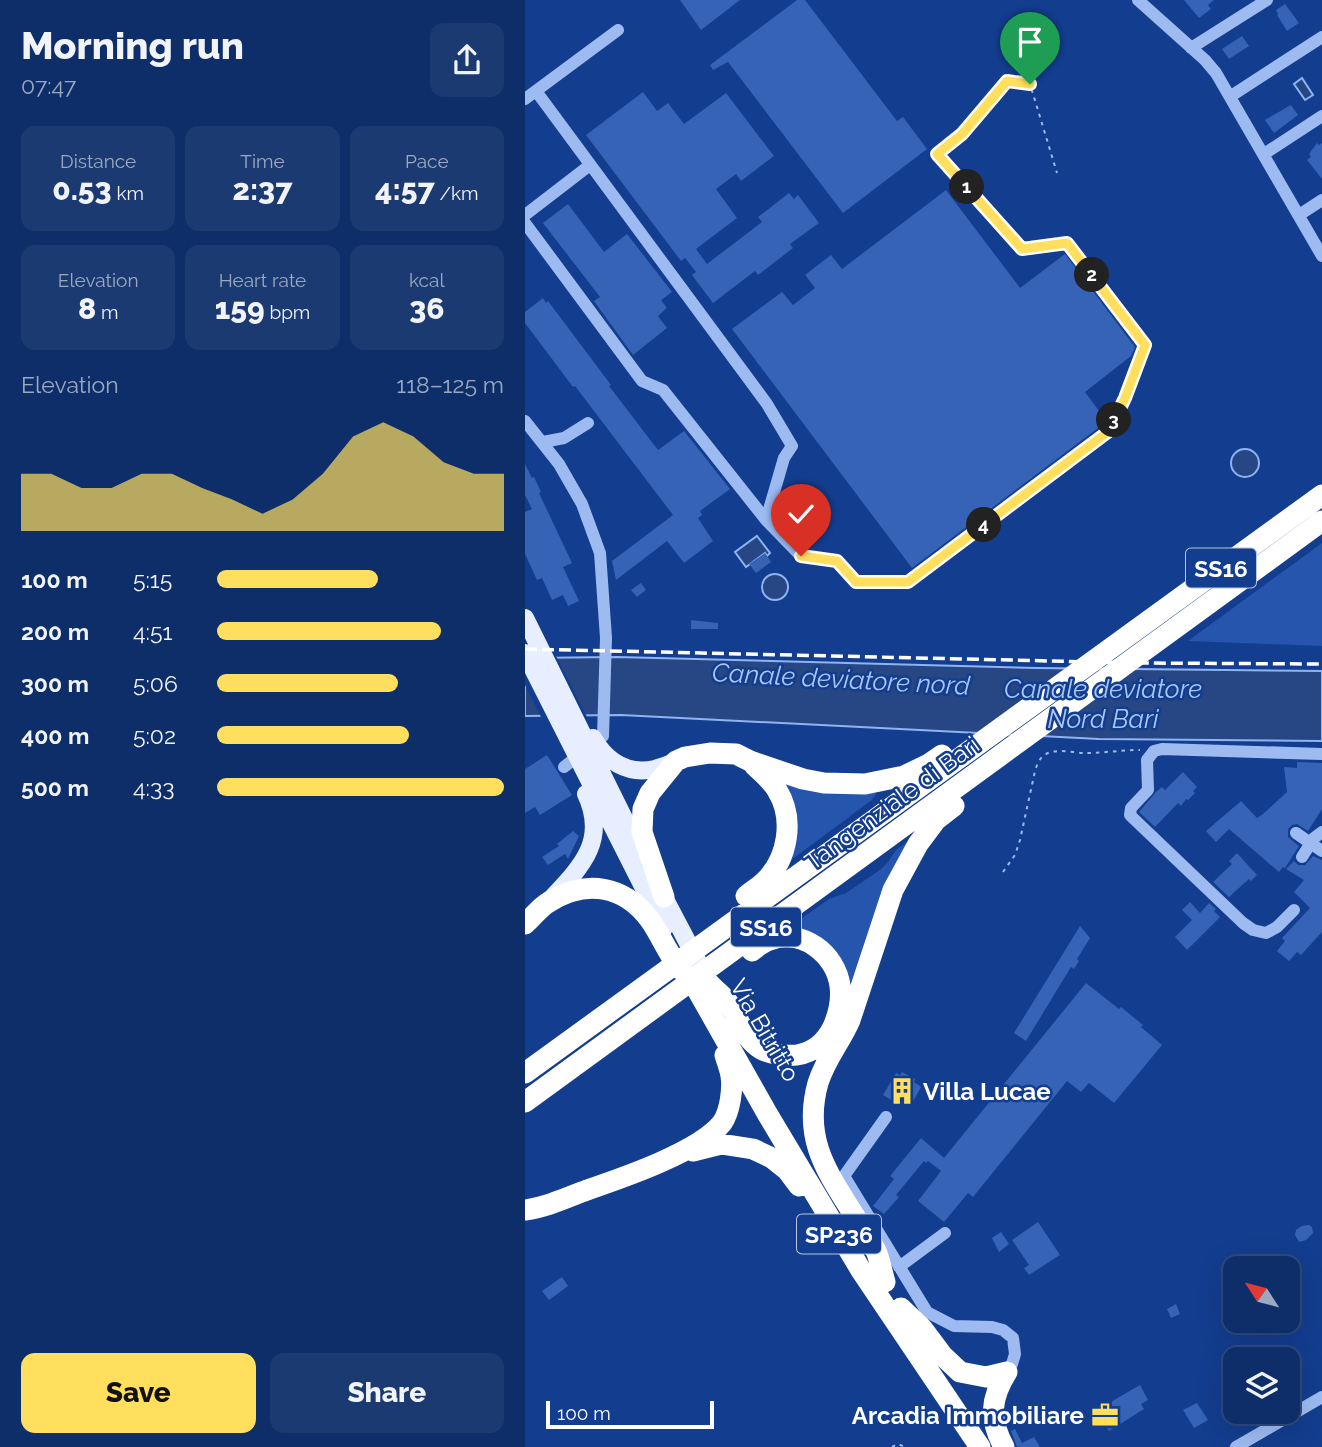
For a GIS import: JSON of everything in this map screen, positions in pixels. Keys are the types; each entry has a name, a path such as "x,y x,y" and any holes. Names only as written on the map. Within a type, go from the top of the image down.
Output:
{"highway":[{"name":"SS16","path":"973,740 1019,698 1063,682 1322,495"},
{"name":"Tangenziale di Bari","path":"525,1102 631,1025 701,980 1322,521"},
{"name":"Tangenziale di Bari","path":"525,1073 973,740"},
{"path":"664,897 642,832 643,809 650,793 677,761 710,753 736,754 803,779 824,783 865,784 904,776 973,740"},
{"path":"892,1275 821,1159 814,1138 815,1098 823,1070 850,1020 884,914 905,866 936,820 978,787 1006,752"},
{"path":"711,937 729,909 764,882 777,866 784,850 787,821 784,804 777,789 750,761"},
{"path":"525,924 548,903 569,892 588,888 607,889 628,897 664,923 678,967 701,980 729,1003 748,1037 758,1047 771,1053 785,1056 803,1054 820,1046 830,1032 841,999 835,968 826,955 800,938 782,937 768,940 732,965 701,980"},
{"path":"525,1057 630,981 662,972"},
{"path":"530,1214 674,1156 710,1135 723,1121 730,1104 732,1077 725,1054 703,1019 701,980"},
{"name":"Via Bitritto","path":"701,980 768,1115 829,1219 996,1447"},
{"name":"Via Bitritto","path":"716,1010 814,1167 892,1275 894,1308 980,1447"},
{"path":"525,1117 608,1056 631,1025"},
{"path":"674,1156 721,1144 754,1149 772,1158 787,1170 799,1185 848,1266 894,1308 922,1328 943,1356 960,1372 986,1377 1007,1372"},
{"path":"525,1193 540,1200 566,1198"},
{"path":"1004,1447 995,1427 993,1405 996,1388 1007,1372"}],"main road":[{"path":"525,605 600,750 611,761 638,770 655,769 677,761"},
{"path":"525,618 664,923"},
{"path":"525,653 613,813 664,897 664,923"},
{"path":"525,672 594,814 594,832 587,856 548,903"}],"street":[{"path":"1191,48 1266,0"},
{"path":"1141,1 1216,73 1322,256"},
{"path":"618,30 530,95 590,165 767,404 792,446 784,457 767,520"},
{"path":"1231,96 1322,37"},
{"path":"1264,154 1322,116"},
{"path":"525,223 642,381 663,390 767,520 801,556 837,561 856,582 908,582 1109,431 1145,345 1067,243 1022,249 937,154"},
{"path":"525,215 590,165"},
{"path":"1299,215 1322,200"},
{"path":"525,421 559,464 582,504 600,553 606,638 603,736 564,767"},
{"path":"543,442 564,438 588,423"},
{"path":"1294,910 1277,927 1266,933 1253,930 1130,815 1131,808 1148,790 1147,760 1154,751 1162,749 1322,754"},
{"path":"1317,848 1314,838 1322,832"},
{"path":"1296,833 1317,848"},
{"path":"1301,857 1317,848"},
{"name":"Via Bitritto","path":"886,1117 843,1176 892,1275 927,1312 954,1326 992,1327 1003,1330 1013,1338 1015,1354 1007,1372"},
{"path":"892,1275 945,1233"},
{"path":"1236,1447 1322,1397"}],"path":[{"path":"937,154 962,134 1007,81 1030,84 1057,173"},
{"path":"1003,872 1015,855 1035,771 1044,754 1154,751"},
{"path":"892,1447 898,1444 905,1447"}],"shaded area":[{"path":"1322,543 1322,646 1188,641"},
{"path":"783,783 875,791 876,794 872,800 787,863"},
{"path":"915,836 849,1004 846,984 788,928 829,899 846,893 880,870 896,850"}],"water":[{"path":"1302,78 1313,95 1305,100 1294,84"},
{"path":"1245,449 1255,453 1259,463 1255,473 1245,477 1235,473 1231,463 1235,453"},
{"path":"757,536 770,553 767,556 765,553 746,567 735,552"},
{"path":"775,574 784,578 788,587 784,596 775,600 766,596 762,587 766,578"},
{"name":"Canale deviatore Nord Bari","path":"617,657 1037,668 1322,671 1322,741 1099,739 621,715 525,716 525,658"}],"pier":[{"path":"525,654 555,654 588,719 542,719 525,685"}],"building":[{"path":"680,0 740,0 701,30"},
{"path":"797,0 805,0 897,121 903,117 927,149 843,213 728,62 713,70 710,65"},
{"path":"1184,0 1214,0 1208,5 1211,9 1199,18"},
{"path":"1285,4 1299,23 1287,31 1276,10"},
{"path":"1242,36 1249,46 1229,59 1222,49"},
{"path":"643,92 657,111 668,103 684,124 726,93 774,156 741,181 736,174 716,189 737,218 696,249 707,264 762,222 758,217 789,193 794,199 798,195 819,223 790,244 793,248 758,275 755,271 713,303 692,275 696,272 685,258 681,261 586,135"},
{"path":"1291,105 1298,115 1274,133 1265,120"},
{"path":"1317,143 1322,143 1322,179 1307,160"},
{"path":"946,190 1020,288 1065,254 1135,347 1131,356 1085,392 1105,419 1102,425 912,568 732,329 782,292 793,305 815,288 805,275 831,255 842,269"},
{"path":"568,204 604,252 627,234 672,292 661,300 667,308 658,316 667,328 633,355 594,301 600,297 543,223"},
{"path":"543,298 546,303 548,301 658,450 684,431 730,489 700,511 702,515 698,518 713,541 684,563 667,541 616,580 612,561 673,515 525,323 525,312"},
{"path":"525,464 532,478 534,477 572,563 563,567 579,601 568,606 563,595 552,600 542,578 537,580 525,554 525,512 532,509 525,495"},
{"path":"765,553 771,562 756,573 749,564"},
{"path":"641,583 646,590 637,597 631,590"},
{"path":"691,620 718,623 718,629 691,629"},
{"path":"547,755 572,795 540,815 535,807 525,813 525,769"},
{"path":"1297,762 1322,763 1322,809 1308,831 1297,824 1288,829 1288,837 1299,846 1285,868 1279,872 1229,829 1216,842 1206,831 1241,801 1257,818 1263,814 1287,792 1284,767 1297,768"},
{"path":"1183,772 1197,787 1193,791 1195,793 1181,806 1178,803 1155,827 1139,812 1156,792 1162,787 1165,790"},
{"path":"573,831 579,836 568,859 565,854 548,865 542,857 559,846 557,844"},
{"path":"1237,853 1257,875 1229,897 1213,882 1232,864 1229,861"},
{"path":"1313,856 1322,860 1322,932 1301,955 1297,952 1289,961 1277,951 1285,941 1282,938 1310,908 1294,892 1304,880 1286,869 1294,861 1298,865 1305,865"},
{"path":"1190,902 1200,913 1209,903 1220,917 1187,950 1175,937 1192,920 1182,910"},
{"path":"1080,926 1090,938 1077,959 1079,961 1074,969 1071,967 1026,1041 1014,1033"},
{"path":"1086,983 1119,1009 1121,1007 1162,1045 1114,1103 1089,1083 1081,1092 1067,1081 973,1197 968,1193 944,1222 918,1201 941,1171 928,1161 924,1161 884,1214 873,1206 894,1179 890,1176 921,1138 944,1158"},
{"name":"Villa Lucae","path":"902,1072 915,1079 914,1082 921,1087 911,1105 905,1102 898,1104 883,1095 896,1073 900,1075"},
{"path":"1038,1222 1060,1255 1029,1275 1024,1268 1029,1265 1012,1240"},
{"path":"1309,1225 1313,1233 1306,1240 1299,1242 1295,1235 1296,1230"},
{"path":"1001,1232 1009,1244 999,1252 992,1238"},
{"path":"562,1277 568,1286 549,1300 542,1291"},
{"path":"1176,1304 1180,1314 1171,1318 1167,1309"},
{"path":"1140,1385 1148,1400 1141,1404 1144,1409 1109,1431 1097,1413 1102,1407"},
{"path":"1197,1403 1208,1420 1194,1428 1183,1410"},
{"path":"1015,1429 1022,1443 1034,1437 1040,1447 1017,1447 1011,1431"}],"railway":[{"path":"525,649 1140,663 1322,664"}],"place":[{"name":"Villa Lucae","path":"902,1091"},
{"name":"Arcadia Immobiliare","path":"1105,1415"}],"route":[{"path":"801,556 837,561 856,582 908,582 1109,431 1145,345 1067,243 1022,249 937,154 962,134 1007,81 1030,84"}],"water label":[{"name":"Canale deviatore nord","path":"841,679"}]}
